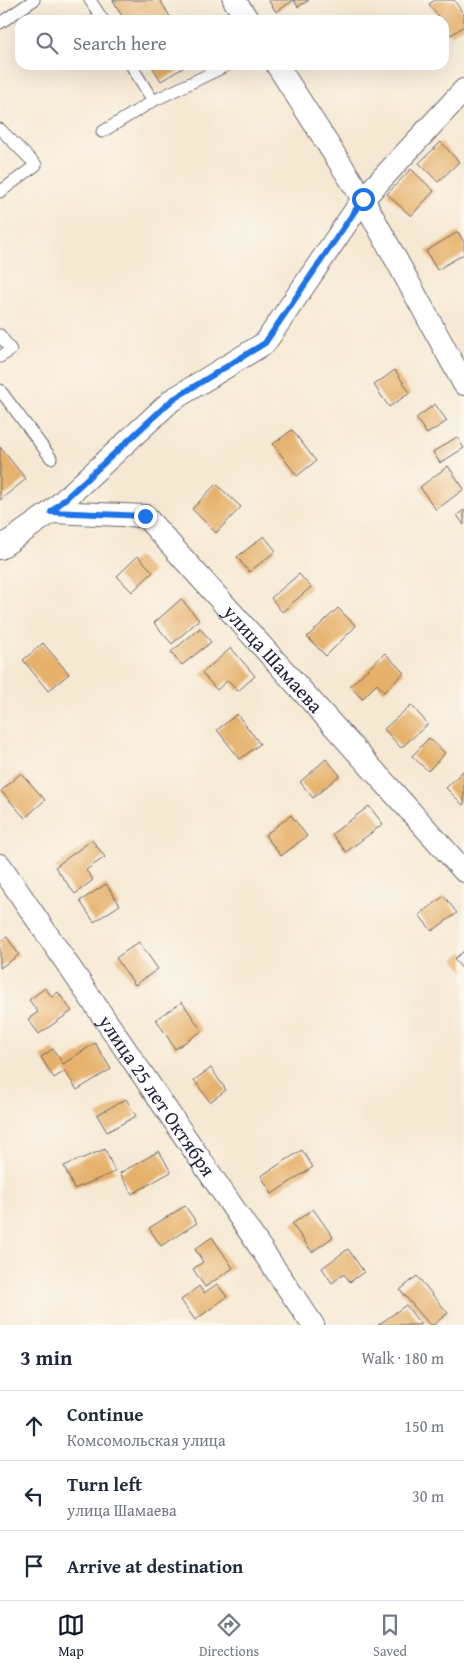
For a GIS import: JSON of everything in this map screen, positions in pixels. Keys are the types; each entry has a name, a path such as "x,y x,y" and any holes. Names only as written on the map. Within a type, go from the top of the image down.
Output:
{"street":[{"path":"234,0 244,15"},
{"path":"280,70 363,199 464,384"},
{"path":"0,548 51,512 172,400 265,343 363,199 464,90"},
{"name":"улица Шамаева","path":"51,512 145,516 464,871"},
{"name":"улица 25 лет Октября","path":"0,865 313,1325"}],"lane":[{"path":"0,23 34,0"},
{"path":"90,0 100,15"},
{"path":"134,70 153,101"},
{"path":"102,132 153,101 218,70"},
{"path":"0,129 36,165 0,192"},
{"path":"0,335 11,350 0,357"},
{"path":"0,390 51,458"}],"building":[{"path":"113,0 160,0 169,15 121,15"},
{"path":"268,0 294,0 276,12"},
{"path":"294,0 309,0 298,7"},
{"path":"435,0 454,0 464,15 464,26 451,35 449,32 449,15 437,15 429,4"},
{"path":"154,70 180,70 161,81"},
{"path":"441,142 459,162 438,182 419,163"},
{"path":"411,169 434,191 411,216 387,194"},
{"path":"458,232 464,242 464,254 437,270 426,251"},
{"path":"395,370 410,393 389,407 374,385"},
{"path":"435,404 447,421 427,434 416,418"},
{"path":"292,430 316,461 297,476 273,444"},
{"path":"457,437 464,448 440,463 433,452"},
{"path":"0,447 26,479 0,500"},
{"path":"448,466 464,489 436,510 420,487"},
{"path":"216,484 241,507 216,533 192,509"},
{"path":"464,510 464,525 457,515"},
{"path":"264,536 276,551 249,572 237,557"},
{"path":"138,556 153,572 132,592 117,576"},
{"path":"299,574 311,587 282,612 271,598"},
{"path":"181,599 199,620 172,644 154,623"},
{"path":"338,608 356,626 326,656 307,637"},
{"path":"200,628 211,642 182,665 171,652"},
{"path":"43,643 69,674 48,691 23,660"},
{"path":"231,648 255,676 238,691 228,680 217,690 202,673"},
{"path":"385,653 404,673 384,692 377,684 362,699 350,686"},
{"path":"411,705 428,724 401,748 384,729"},
{"path":"237,714 260,744 240,759 217,730"},
{"path":"429,738 445,753 428,771 412,756"},
{"path":"326,759 340,775 313,798 300,782"},
{"path":"464,770 464,804 463,805 446,788"},
{"path":"21,773 45,800 25,818 1,791"},
{"path":"369,806 383,824 346,852 332,834"},
{"path":"291,815 307,836 281,856 265,835"},
{"path":"92,840 105,857 86,870 93,880 75,894 55,867"},
{"path":"106,884 120,905 94,922 80,901"},
{"path":"444,896 457,913 432,931 419,915"},
{"path":"7,937 19,955 0,968 0,941"},
{"path":"139,942 158,969 135,985 116,958"},
{"path":"464,951 464,971 454,959"},
{"path":"45,988 52,997 58,992 72,1011 39,1034 28,1019 38,1012 29,1000"},
{"path":"182,1002 202,1031 175,1049 156,1019"},
{"path":"95,1043 111,1069 77,1090 65,1071 54,1078 41,1057 53,1049 63,1064"},
{"path":"211,1068 226,1090 210,1102 194,1080"},
{"path":"126,1099 136,1116 107,1132 97,1115"},
{"path":"105,1149 115,1172 74,1189 64,1166"},
{"path":"302,1150 313,1167 272,1194 261,1176"},
{"path":"159,1151 171,1172 132,1194 120,1173"},
{"path":"185,1206 197,1223 161,1246 149,1228"},
{"path":"313,1209 333,1237 312,1252 292,1224"},
{"path":"212,1237 233,1268 205,1287 193,1269 203,1262 195,1249"},
{"path":"348,1249 364,1272 350,1282 344,1274 332,1283 322,1268"},
{"path":"417,1276 448,1313 433,1325 430,1325 400,1290"},
{"path":"217,1284 227,1297 195,1320 181,1300 199,1286 204,1293"},
{"path":"406,1305 421,1325 378,1325"}],"route":[{"path":"145,516 51,512 172,400 265,343 363,199"}]}
